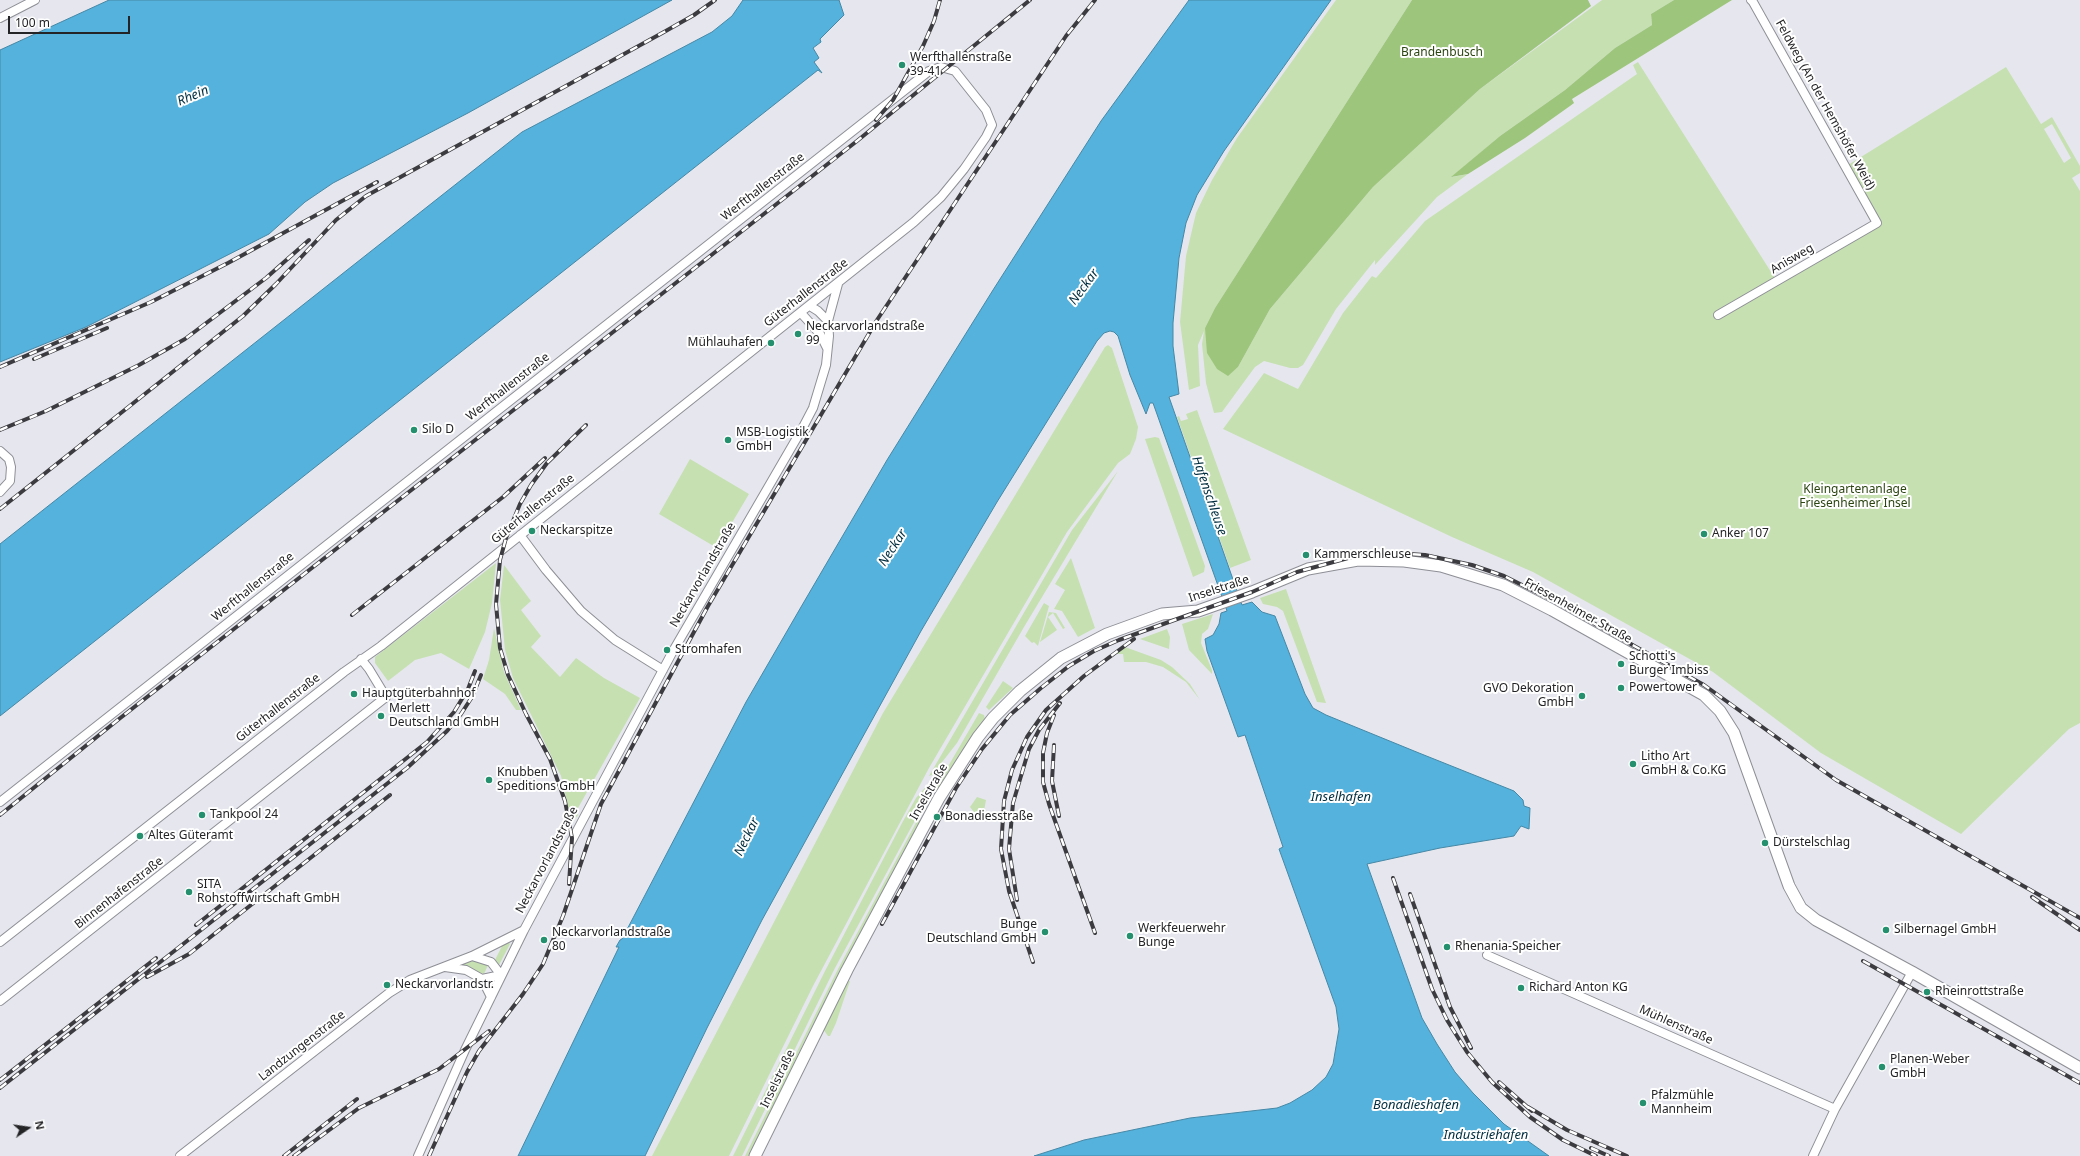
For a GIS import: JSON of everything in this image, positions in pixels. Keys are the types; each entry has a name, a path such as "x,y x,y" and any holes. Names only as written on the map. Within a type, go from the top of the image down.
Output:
{"street":[{"path":"0,18 35,0"},
{"name":"Feldweg (An der Hemshöfer Weid)","path":"1750,0 1754,2 1878,223"},
{"name":"Güterhallenstraße","path":"0,942 361,659 381,646 838,284 914,222 940,197 964,169 992,125 990,116 955,71 947,68 937,68"},
{"name":"Werfthallenstraße","path":"0,802 929,71 937,68"},
{"name":"Anisweg","path":"1718,315 1878,223"},
{"name":"Neckarvorlandstraße","path":"418,1156 465,1050 524,930 663,670 802,429 819,390 826,365 829,336 828,321 838,284"},
{"path":"810,306 818,311 828,321"},
{"path":"801,313 820,334 827,348"},
{"path":"0,451 8,459 11,467 10,481 0,492"},
{"path":"520,535 550,576 581,611 615,640 663,670"},
{"name":"Friesenheimer Straße","path":"1263,588 1297,572 1343,562 1386,560 1441,566 1503,585 1552,610 1704,695 1720,711 1734,733 1789,886 1801,908 1816,920 1912,972 2080,1068"},
{"name":"Inselstraße","path":"755,1156 847,970 940,798 978,737 993,718 1042,672 1062,658 1094,640 1162,614 1195,612 1263,588"},
{"name":"Binnenhafenstraße","path":"0,1001 386,697 361,659"},
{"name":"Landzungenstraße","path":"180,1156 389,993 410,980 472,956 524,930"},
{"name":"Mühlenstraße","path":"1487,955 1834,1108"},
{"path":"472,956 491,962 502,975 482,979 491,998"},
{"name":"Landzungenstraße","path":"444,967 466,970 482,979"},
{"path":"1813,1156 1834,1108 1912,972"}],"green space":[{"path":"1336,0 1412,0 1215,308 1205,328 1228,375 1238,367 1270,309 1373,187 1480,89 1602,0 1674,0 1651,14 1652,25 1615,48 1565,90 1500,136 1452,177 1468,174 1437,197 1375,265 1375,260 1336,309 1303,365 1298,368 1290,368 1264,361 1255,367 1222,412 1214,413 1206,383 1202,344 1204,331 1198,345 1200,386 1189,390 1180,322 1186,256 1196,213 1212,180 1237,138"},
{"name":"Brandenbusch","path":"1412,0 1588,0 1591,6 1480,89 1373,187 1270,309 1238,367 1228,376 1217,369 1207,353 1205,328 1215,308"},
{"path":"1674,0 1732,0 1572,99 1574,103 1570,106 1525,138 1468,174 1451,177 1500,136 1565,90 1615,48 1652,25 1651,14"},
{"name":"Kleingartenanlage Friesenheimer Insel","path":"1638,62 1778,283 1881,224 1848,165 2006,67 2041,124 2052,117 2080,166 2080,173 2072,178 2080,191 2080,723 2069,729 1961,834 1821,753 1713,672 1533,572 1452,537 1223,429 1264,373 1298,389 1343,313 1372,276 1376,278 1425,221 1637,74 1633,65","holes":["2052,124 2071,158 2064,163 2044,129"]},
{"path":"1108,345 1112,348 1138,427 1136,439 1130,454 1118,463 1067,532 929,768 813,986 729,1156 652,1156 883,713 1105,347"},
{"path":"1197,410 1251,560 1230,568 1177,417 1179,416 1181,421 1188,419 1186,414"},
{"path":"1155,437 1159,438 1205,566 1204,572 1193,577 1145,439"},
{"path":"690,459 749,494 717,548 659,514"},
{"path":"1118,471 1024,627 957,743 932,775 929,776 1072,530"},
{"path":"1071,558 1095,628 1078,637 1062,611 1054,609 1065,590 1055,584"},
{"path":"496,563 492,603 485,632 469,669 441,653 415,660 388,681 375,663 375,657"},
{"path":"504,565 531,601 521,610 541,636 531,647 560,677 576,658 604,678 640,698 578,808 578,815 572,823 561,776 513,678 505,650 500,600"},
{"path":"1286,589 1326,703 1317,702 1283,611 1277,607 1263,604 1260,598"},
{"path":"1044,603 1049,606 1038,646 1034,642 1032,643 1025,636"},
{"path":"1049,612 1056,613 1065,628 1063,629 1053,613 1048,617 1057,630 1040,642"},
{"path":"1213,614 1208,629 1202,634 1201,643 1212,670 1212,674 1189,650 1182,624"},
{"path":"494,628 504,672 521,710 516,710 505,694 483,679 489,660"},
{"path":"1167,629 1170,637 1169,649 1140,639"},
{"path":"1125,647 1161,660 1172,667 1190,684 1200,700 1186,682 1163,667 1146,662 1124,662 1123,654 1116,654"},
{"path":"1003,681 1013,688 989,710 986,707"},
{"path":"979,713 984,715 985,720 964,748 937,791 935,789"},
{"path":"945,765 835,968 742,1156 733,1156 825,971 902,823 916,798"},
{"path":"977,797 986,800 982,822 970,807"},
{"path":"918,819 921,821 808,1034 749,1156 745,1156 838,969"},
{"path":"508,942 510,944 499,965 495,960 502,946"},
{"path":"472,960 488,965 484,974 457,966"},
{"path":"850,981 836,1023 830,1036 828,1036 823,1029 846,982"}],"water":[{"name":"Rhein","path":"109,0 672,0 468,113 333,183 305,202 269,234 86,327 0,362 0,50"},
{"path":"743,0 839,0 844,15 820,39 821,42 813,48 819,58 814,62 822,73 818,70 0,716 0,544 522,132 712,32 732,16"},
{"path":"1189,0 1331,0 1224,151 1197,195 1186,223 1179,258 1173,323 1173,346 1179,394 1169,397 1242,605 1252,602 1262,612 1275,616 1305,694 1313,708 1326,715 1514,791 1523,800 1524,806 1530,808 1529,829 1521,826 1514,836 1440,848 1367,864 1422,1018 1437,1044 1455,1072 1473,1093 1504,1124 1549,1156 1034,1156 1084,1140 1190,1118 1277,1108 1290,1103 1312,1090 1326,1077 1333,1064 1339,1029 1336,1007 1279,849 1283,847 1245,735 1238,737 1207,651 1205,639 1213,635 1219,624 1221,613 1227,611 1153,403 1150,403 1146,414 1130,375 1118,336 1114,332 1110,331 1104,333 1097,341 997,502 921,631 762,920 707,1028 645,1156 518,1156 619,947 616,947 622,939 746,702 801,607 887,460 1101,121"}],"railway":[{"path":"0,509 243,316 276,284 336,220 366,196 664,32 694,15 715,0"},
{"path":"876,120 893,100 923,46 934,21 940,0"},
{"path":"0,815 119,719 857,141 1030,0"},
{"path":"429,1156 467,1072 479,1051 523,994 543,964 563,916 601,804 708,606 877,320 1066,36 1095,0"},
{"path":"0,367 151,302 228,263 377,182"},
{"path":"0,430 46,411 139,365 185,339 266,278 309,240"},
{"path":"34,359 107,328"},
{"path":"569,884 572,838 565,801 550,759 526,714 508,675 500,648 496,604 500,560 506,538 520,504 531,485 547,463 586,425"},
{"path":"352,615 503,497 545,458"},
{"path":"882,924 956,788 982,749 1010,715 1069,666 1094,651 1119,640 1252,592 1297,572 1359,555 1394,553 1425,555 1472,565 1504,576 1554,601 1704,685 1836,780 2080,918"},
{"path":"1033,962 1009,891 1001,849 1004,801 1012,770 1027,737 1046,710 1084,676 1134,639"},
{"path":"196,925 427,742 454,712 468,689 475,671"},
{"path":"0,1088 407,768 447,731 461,714 472,697 481,675"},
{"path":"1017,900 1009,849 1013,803 1029,749 1039,730 1060,703"},
{"path":"1054,715 1047,733 1043,753 1043,782 1049,804 1095,933"},
{"path":"1054,745 1052,781 1059,816"},
{"path":"147,977 189,954 390,795"},
{"path":"1393,878 1432,989 1447,1020 1467,1052 1492,1082 1530,1117 1563,1140 1596,1156"},
{"path":"1410,894 1450,1007 1471,1048"},
{"path":"2032,897 2080,930"},
{"path":"0,1080 156,958"},
{"path":"1863,961 2080,1083"},
{"path":"294,1156 359,1108 439,1069 489,1031"},
{"path":"1499,1082 1532,1111"},
{"path":"284,1156 357,1099"},
{"path":"1528,1107 1567,1130 1627,1156"},
{"path":"1591,1148 1609,1156"}],"place":[{"name":"Werfthallenstraße 39-41","path":"902,65"},
{"name":"Neckarvorlandstraße 99","path":"798,334"},
{"name":"Mühlauhafen","path":"771,343"},
{"name":"Silo D","path":"414,430"},
{"name":"MSB-Logistik GmbH","path":"728,440"},
{"name":"Neckarspitze","path":"532,531"},
{"name":"Anker 107","path":"1704,534"},
{"name":"Kammerschleuse","path":"1306,555"},
{"name":"Stromhafen","path":"667,650"},
{"name":"Schotti's Burger Imbiss","path":"1621,664"},
{"name":"Powertower","path":"1621,688"},
{"name":"Hauptgüterbahnhof","path":"354,694"},
{"name":"GVO Dekoration GmbH","path":"1582,696"},
{"name":"Merlett Deutschland GmbH","path":"381,716"},
{"name":"Litho Art GmbH & Co.KG","path":"1633,764"},
{"name":"Knubben Speditions GmbH","path":"489,780"},
{"name":"Tankpool 24","path":"202,815"},
{"name":"Bonadiesstraße","path":"937,817"},
{"name":"Altes Güteramt","path":"140,836"},
{"name":"Dürstelschlag","path":"1765,843"},
{"name":"SITA Rohstoffwirtschaft GmbH","path":"189,892"},
{"name":"Silbernagel GmbH","path":"1886,930"},
{"name":"Bunge Deutschland GmbH","path":"1045,932"},
{"name":"Werkfeuerwehr Bunge","path":"1130,936"},
{"name":"Neckarvorlandstraße 80","path":"544,940"},
{"name":"Rhenania-Speicher","path":"1447,947"},
{"name":"Neckarvorlandstr.","path":"387,985"},
{"name":"Richard Anton KG","path":"1521,988"},
{"name":"Rheinrottstraße","path":"1927,992"},
{"name":"Planen-Weber GmbH","path":"1882,1067"},
{"name":"Pfalzmühle Mannheim","path":"1643,1103"}],"water label":[{"name":"Neckar","path":"1084,287"},
{"name":"Hafenschleuse","path":"1209,496"},
{"name":"Neckar","path":"893,548"},
{"name":"Inselhafen","path":"1341,797"},
{"name":"Neckar","path":"747,837"},
{"name":"Bonadieshafen","path":"1416,1105"},
{"name":"Industriehafen","path":"1486,1135"}]}
